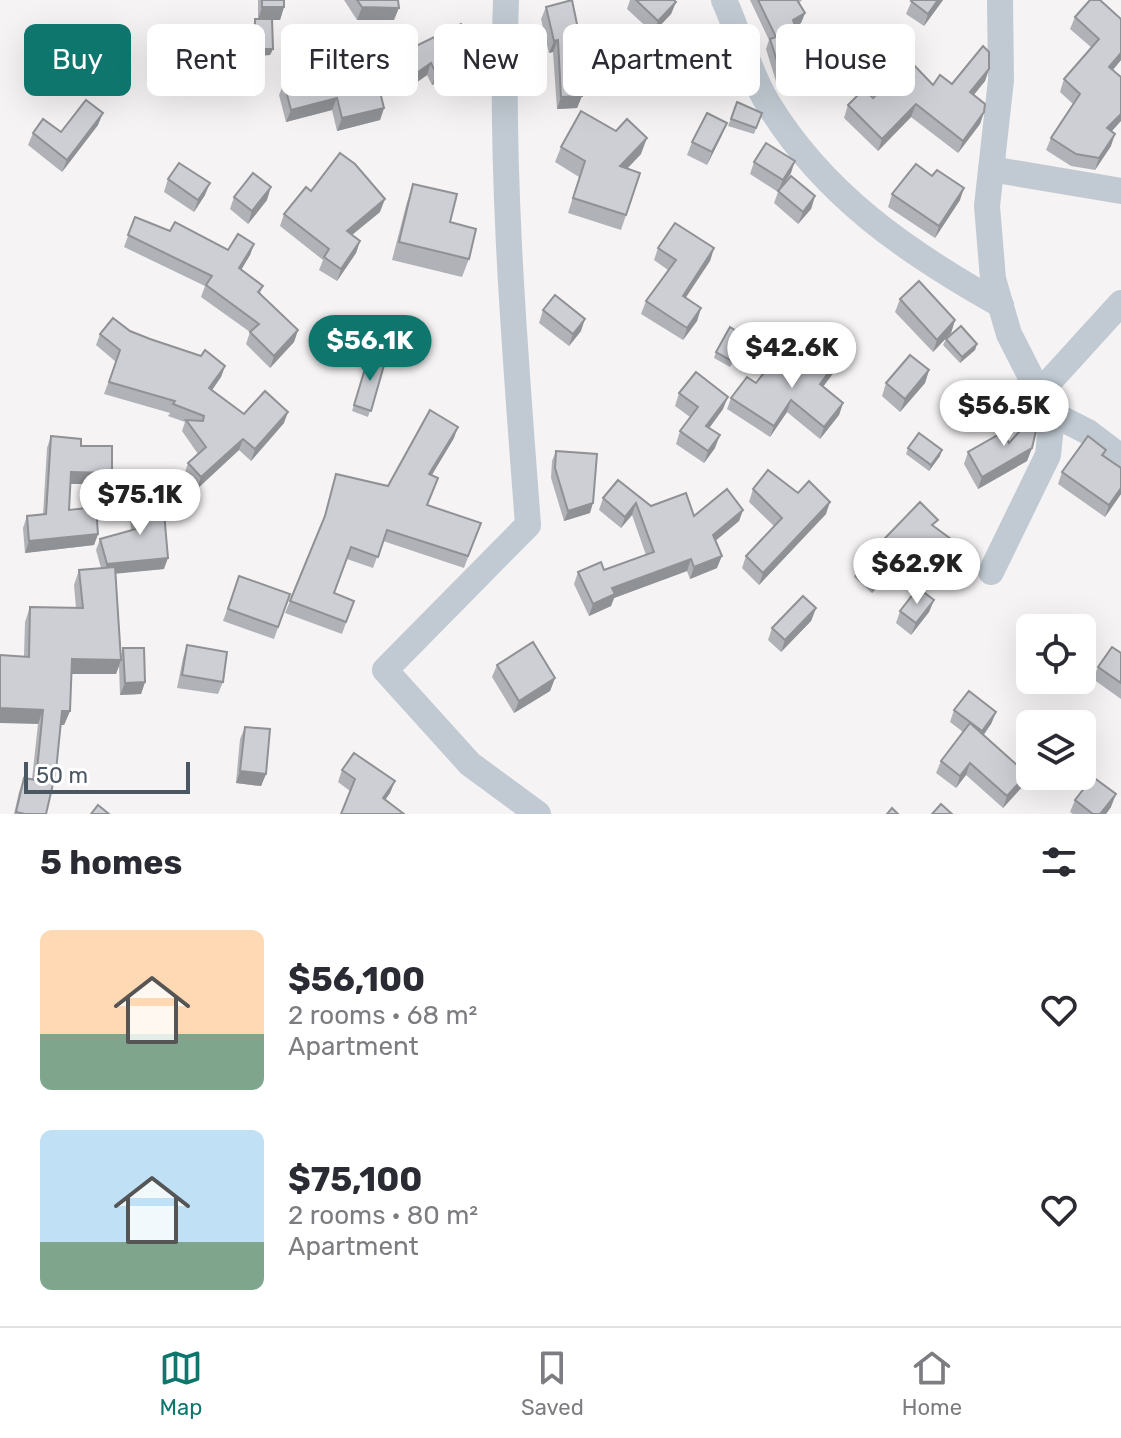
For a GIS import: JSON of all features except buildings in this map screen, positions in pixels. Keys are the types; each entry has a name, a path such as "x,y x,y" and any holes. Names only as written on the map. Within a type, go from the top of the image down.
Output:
{"street":[{"path":"506,0 505,99 516,355 528,525 385,670 470,764 538,814"},
{"path":"724,0 766,101 820,176 868,219 926,263 1001,305"},
{"path":"991,572 1048,455 1051,426 1043,402 1009,334 993,279 987,206 1001,80 1000,0"},
{"path":"991,169 1121,191"},
{"path":"1043,402 1121,303"},
{"path":"1043,402 1121,457"}]}
